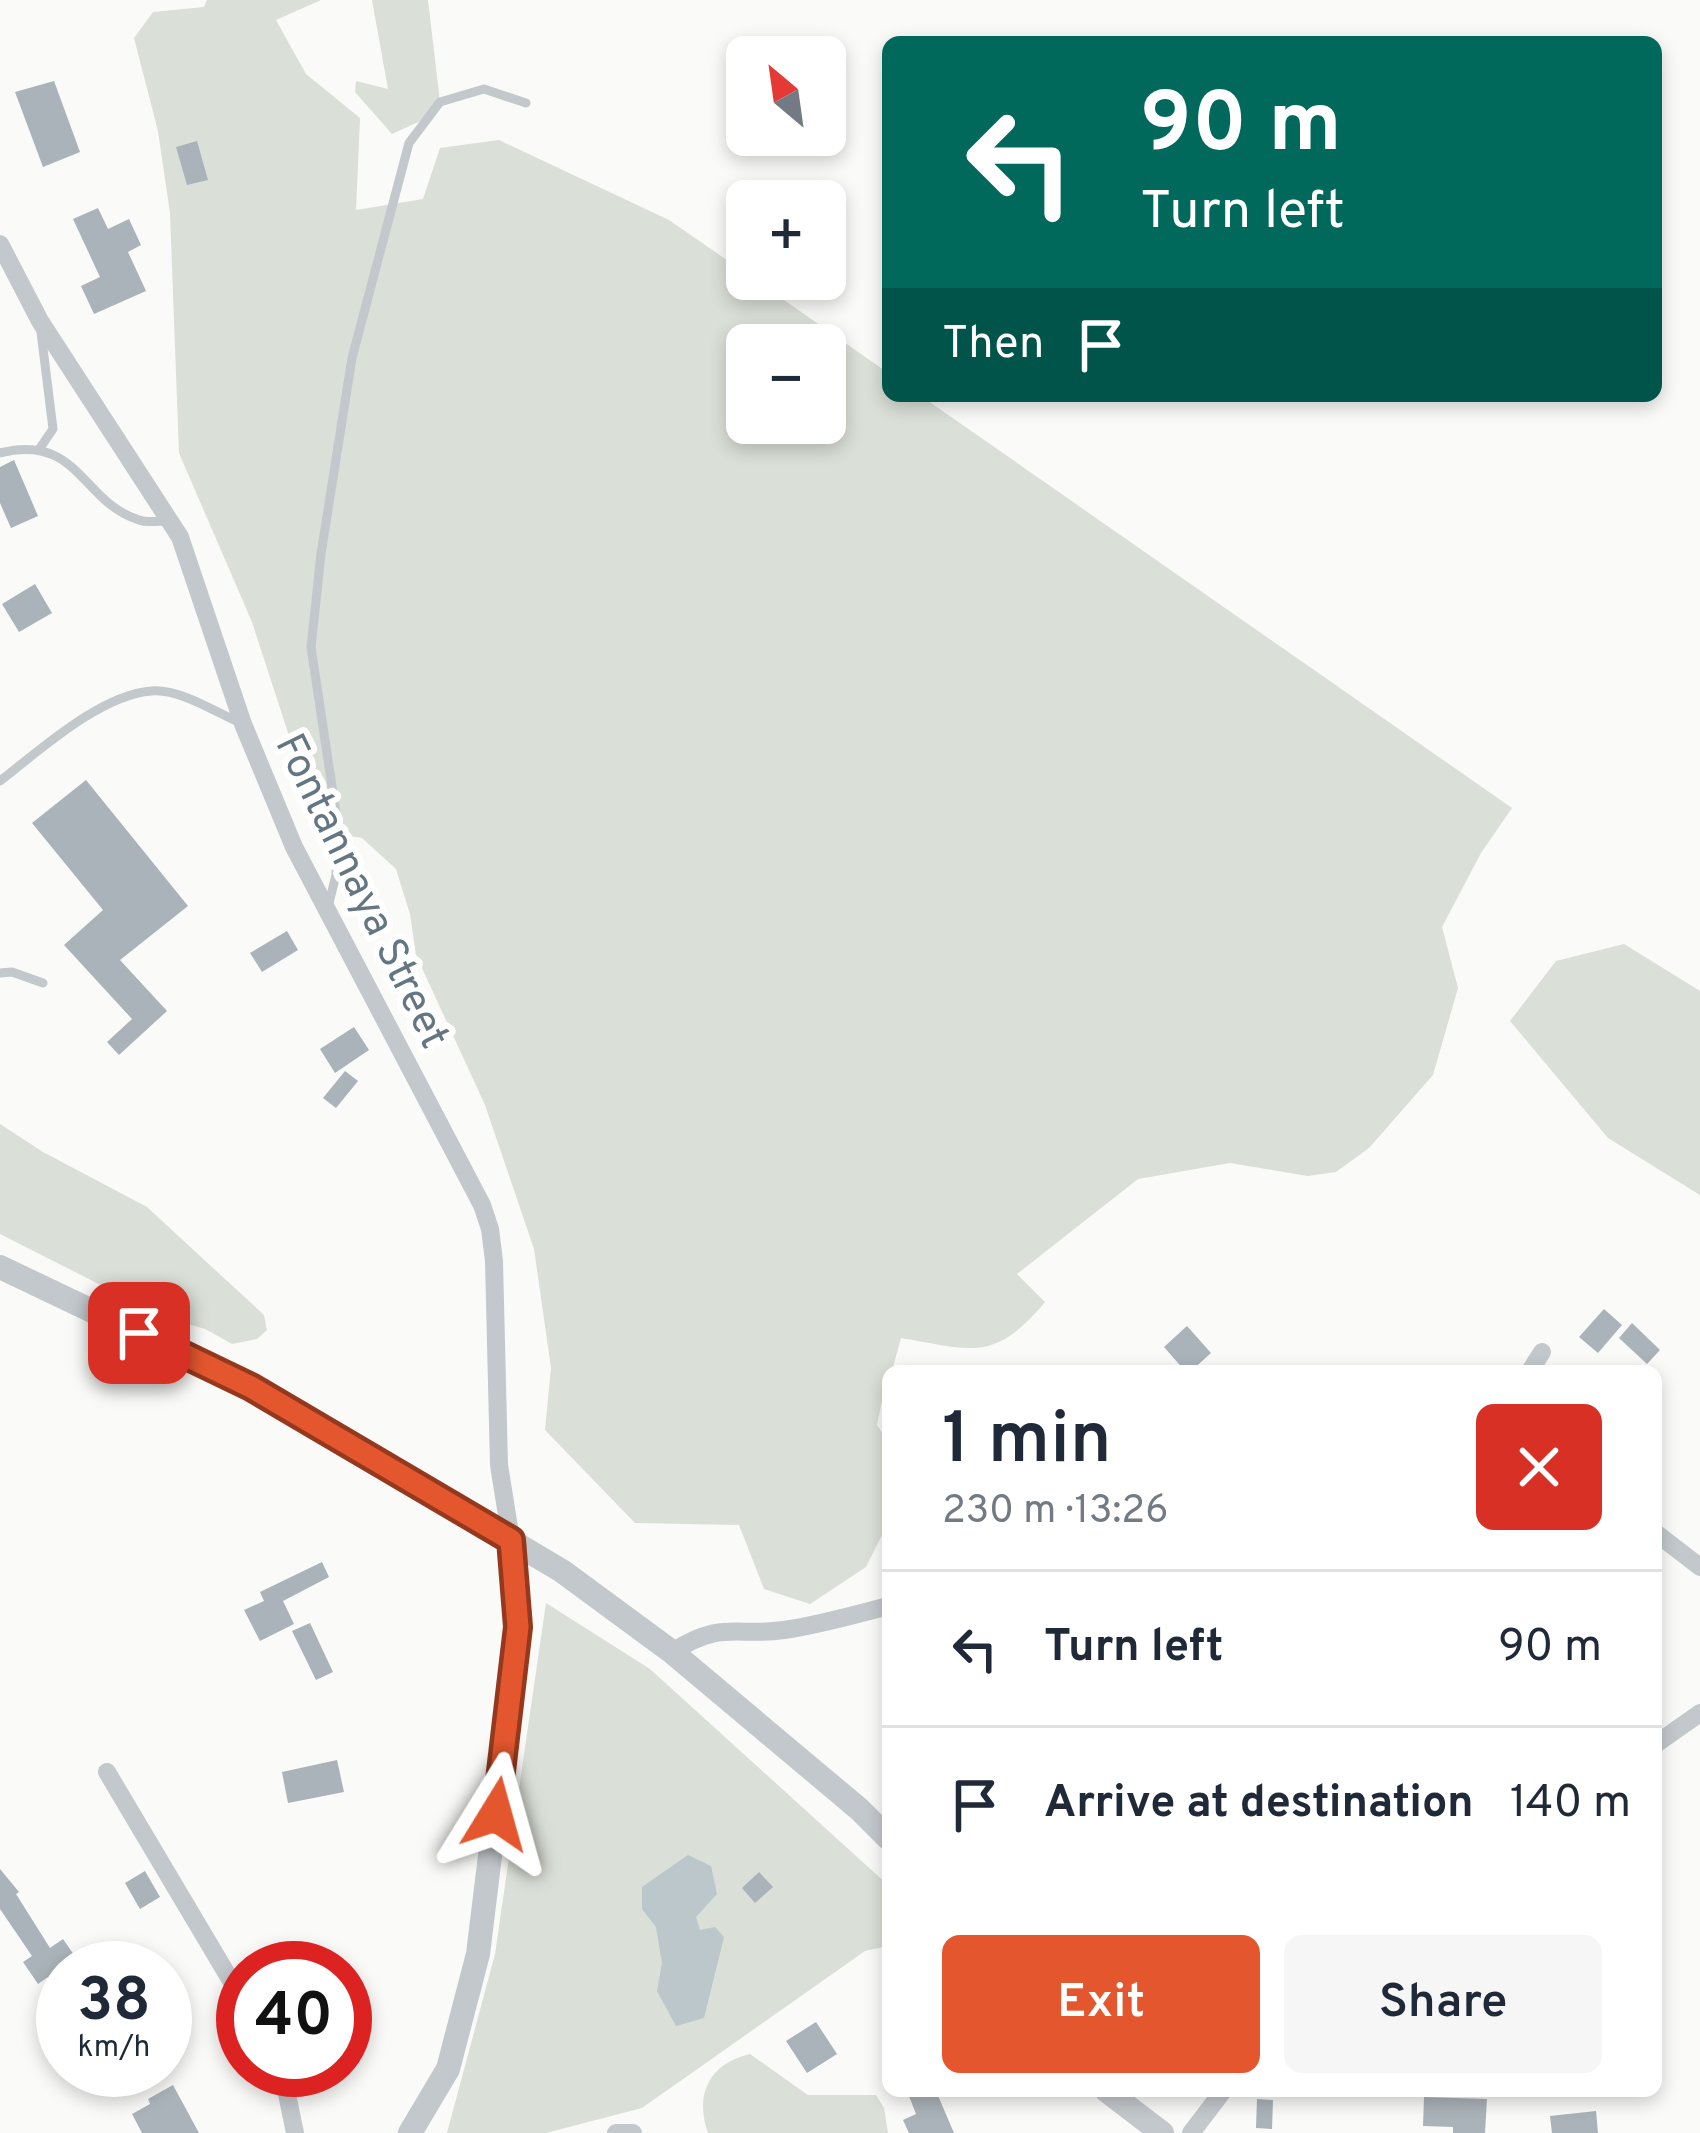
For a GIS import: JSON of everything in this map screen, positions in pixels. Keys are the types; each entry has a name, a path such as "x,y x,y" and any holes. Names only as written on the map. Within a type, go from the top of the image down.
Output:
{"street":[{"name":"Fontannaya Street","path":"0,244 40,321 180,537 243,724 294,847 482,1205 490,1229 499,1465 511,1540"},
{"path":"0,1267 251,1387 511,1540 673,1652 882,1832"},
{"path":"1534,1365 1542,1352"},
{"path":"1662,1538 1700,1568"},
{"path":"410,2133 448,2069 478,1954 518,1627 511,1540"},
{"path":"673,1652 725,1629 777,1631 882,1607"},
{"path":"1662,1740 1700,1712"},
{"path":"106,1772 216,1956"},
{"path":"288,2097 295,2133"},
{"path":"1115,2097 1162,2133"},
{"path":"1191,2133 1218,2097"},
{"path":"616,2133 633,2133"}],"lane":[{"path":"327,908 336,875 336,813 311,647 352,358 409,143 440,102 484,89 526,103"},
{"path":"40,321 53,429 40,448"},
{"path":"0,453 40,448 68,463 139,521 168,521"},
{"path":"0,781 68,729 123,698 154,690 243,724"},
{"path":"0,973 13,972 43,983"}],"shaded area":[{"path":"207,0 321,0 276,20 306,74 360,118 356,210 423,199 440,148 499,140 669,220 726,259 726,300 784,300 818,324 726,324 726,444 846,444 846,344 882,369 882,402 930,402 1512,808 1481,853 1442,927 1458,988 1433,1075 1369,1148 1336,1172 1308,1176 1230,1163 1138,1179 1017,1274 1045,1302 1011,1335 996,1343 964,1348 901,1338 894,1365 882,1365 877,1425 882,1433 882,1535 866,1567 810,1604 764,1589 739,1525 635,1523 545,1430 551,1368 534,1249 485,1105 416,955 396,869 362,838 320,831 252,622 179,453 170,213 158,131 134,38 153,12 204,7"},
{"path":"372,0 428,0 440,102 429,117 392,134 355,92 356,81 388,89"},
{"path":"1624,944 1700,991 1700,1195 1608,1138 1510,1021 1556,961"},
{"path":"0,1124 147,1207 264,1315 267,1330 257,1339 232,1344 205,1329 164,1317 0,1234"},
{"path":"546,1603 650,1669 882,1880 882,1947 865,1951 642,2108 546,2133 447,2133 495,1954"},
{"path":"688,1855 711,1866 717,1894 696,1917 700,1930 715,1927 724,1937 704,2018 676,2026 657,1991 662,1963 656,1927 642,1909 642,1887"},
{"path":"750,2054 808,2095 876,2095 884,2108 888,2133 708,2133 703,2105 709,2082 725,2065"}],"building":[{"path":"54,81 80,152 43,167 15,92"},
{"path":"197,141 208,180 187,185 176,147"},
{"path":"98,208 108,229 129,219 141,245 128,252 146,291 94,314 81,286 100,277 73,219"},
{"path":"14,460 38,516 11,528 0,503 0,467"},
{"path":"35,584 52,613 19,632 2,604"},
{"path":"86,780 188,906 120,960 167,1011 119,1055 107,1042 132,1019 64,945 103,910 32,823"},
{"path":"287,931 298,950 262,972 250,953"},
{"path":"354,1027 369,1050 335,1073 320,1049"},
{"path":"345,1071 358,1081 336,1108 323,1098"},
{"path":"1604,1309 1622,1325 1598,1353 1579,1337"},
{"path":"1632,1323 1660,1350 1647,1364 1619,1338"},
{"path":"1187,1326 1211,1353 1198,1365 1180,1365 1164,1347"},
{"path":"322,1562 329,1577 283,1601 294,1624 260,1641 244,1610 264,1601 260,1592"},
{"path":"310,1623 333,1672 316,1680 292,1631"},
{"path":"337,1760 344,1792 288,1803 282,1772"},
{"path":"0,1869 19,1892 46,1941 36,1941 36,1981 23,1962 32,1956 0,1909"},
{"path":"145,1871 160,1897 140,1909 125,1883"},
{"path":"759,1872 773,1887 755,1903 742,1888"},
{"path":"816,2022 837,2054 807,2073 786,2041"},
{"path":"180,2097 199,2133 142,2133 132,2114 150,2104 148,2099"},
{"path":"909,2097 939,2097 954,2133 909,2133 903,2120 916,2114"},
{"path":"1424,2097 1487,2099 1485,2133 1423,2126"},
{"path":"1257,2099 1273,2100 1272,2129 1256,2128"},
{"path":"1596,2111 1598,2133 1552,2133 1550,2116"}],"route":[{"path":"139,1333 251,1387 511,1540 518,1627 496,1814"}]}
